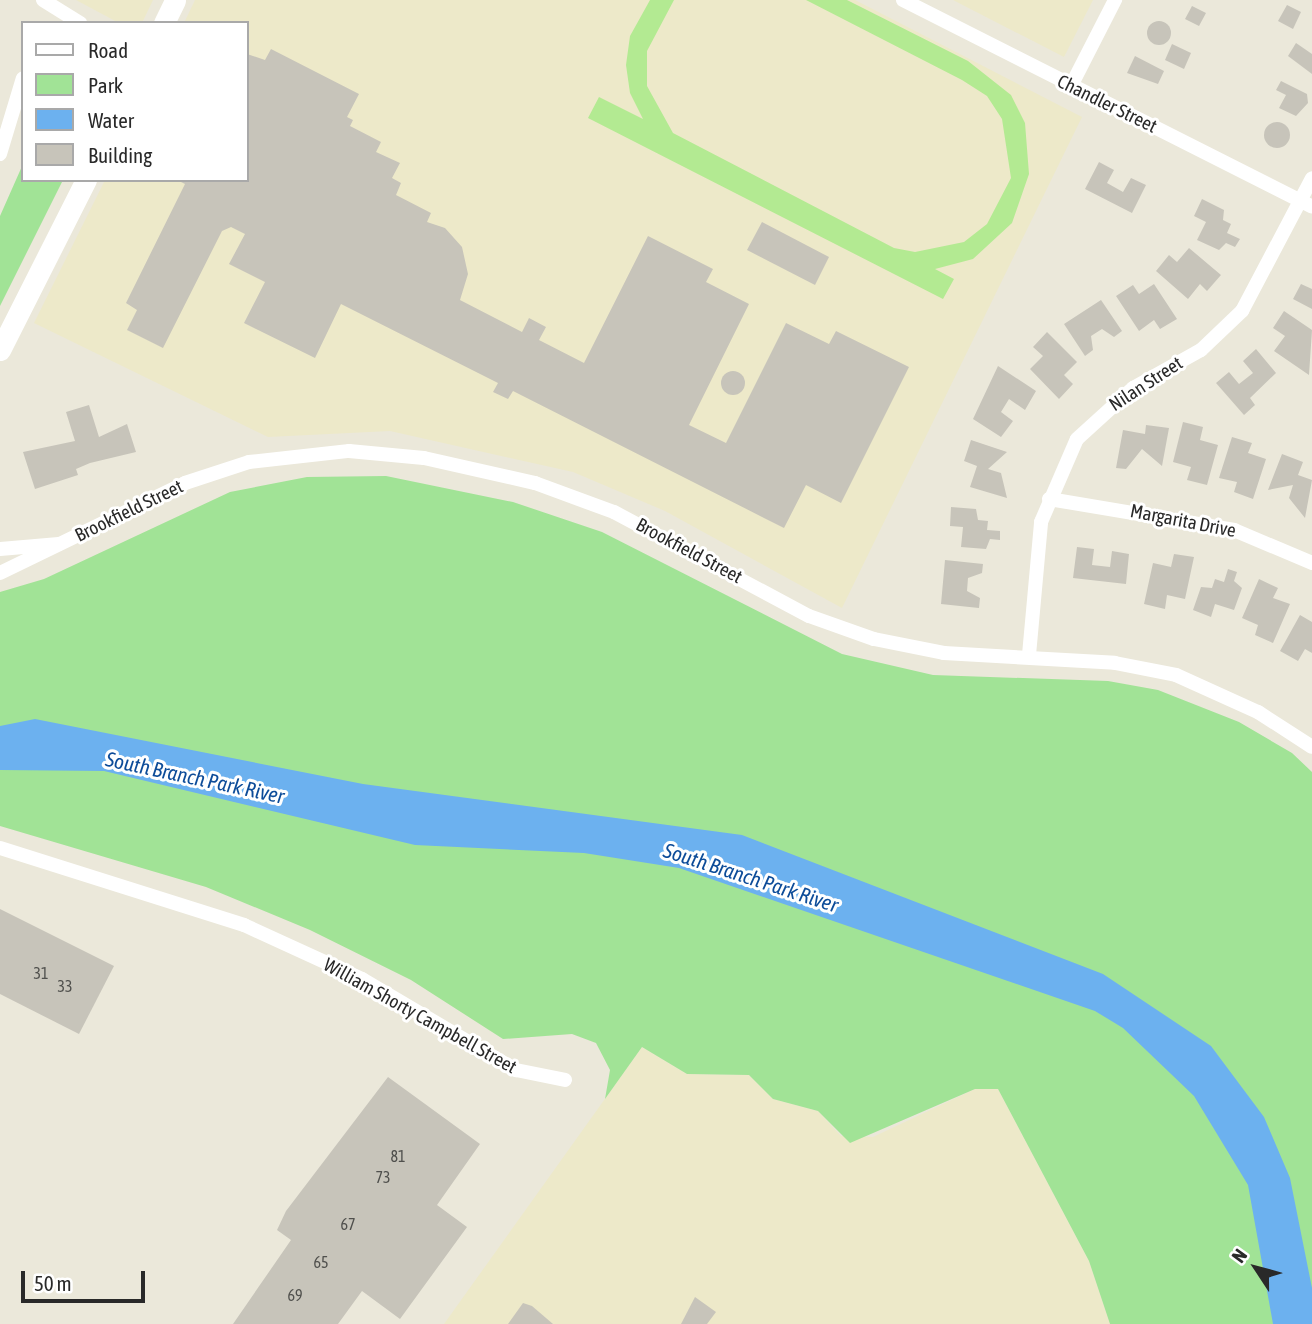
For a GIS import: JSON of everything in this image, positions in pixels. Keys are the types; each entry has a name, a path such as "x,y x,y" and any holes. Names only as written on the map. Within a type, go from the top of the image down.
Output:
{"street":[{"path":"43,0 52,16 72,21"},
{"path":"165,21 175,0"},
{"name":"Chandler Street","path":"902,0 1306,204"},
{"path":"1071,86 1115,0"},
{"path":"0,154 21,85"},
{"name":"Nilan Street","path":"1029,655 1041,522 1070,450 1094,420 1201,349 1242,311 1306,204 1312,178"},
{"path":"0,350 85,182"},
{"name":"Brookfield Street","path":"0,573 185,483 249,462 317,452 384,453 458,463 576,496 663,535 809,616 874,639 944,653 1029,655 1176,675 1258,712 1312,747"},
{"name":"Margarita Drive","path":"1049,499 1234,530 1312,563"},
{"name":"Brookfield Street","path":"0,549 60,544"},
{"name":"William Shorty Campbell Street","path":"0,848 244,925 362,979 516,1070 565,1080"}],"shaded area":[{"path":"76,0 153,0 143,21 115,21"},
{"path":"195,0 855,0 1082,117 842,608 665,511 573,472 390,431 268,437 34,323 104,182 248,182 248,21 185,21"},
{"path":"953,0 1093,0 1064,57"},
{"path":"642,1047 687,1074 749,1075 773,1099 818,1111 841,1136 873,1137 975,1089 998,1089 1089,1261 1110,1324 444,1324"}],"green space":[{"path":"650,0 674,0 647,51 647,86 673,133 894,248 915,252 964,242 987,224 1011,178 1002,119 987,96 962,80 806,0 847,0 968,61 1011,95 1025,123 1029,174 1012,223 973,259 935,269 954,279 943,299 588,118 599,97 643,119 630,93 626,65 630,36"},
{"path":"21,169 21,182 62,182 0,306 0,216"},
{"path":"386,476 513,502 602,532 842,654 933,675 1108,681 1158,690 1239,722 1292,753 1312,772 1312,1324 1110,1324 1089,1261 998,1089 975,1089 850,1143 818,1111 773,1099 749,1075 687,1074 642,1047 605,1099 610,1070 596,1043 572,1034 503,1039 411,980 310,930 206,887 0,826 0,592 44,579 230,492 307,477"}],"water":[{"name":"South Branch Park River","path":"35,719 363,784 742,835 1103,974 1211,1046 1264,1117 1290,1178 1312,1288 1312,1324 1273,1324 1248,1185 1194,1096 1123,1028 1095,1011 679,868 584,853 415,845 104,771 0,770 0,726"}],"building":[{"path":"1287,5 1301,12 1293,29 1278,21"},
{"path":"1192,6 1206,13 1199,26 1185,19"},
{"path":"1159,21 1170,28 1171,33 1164,44 1159,45 1148,38 1147,33 1154,22"},
{"path":"1296,43 1312,54 1312,74 1288,56"},
{"path":"1172,44 1191,53 1184,69 1165,60"},
{"path":"271,49 359,94 347,117 353,120 350,126 381,142 376,152 400,163 392,178 401,183 396,195 431,213 427,222 445,228 462,247 468,274 460,300 522,332 529,318 546,327 539,340 584,363 648,236 713,269 706,282 749,304 689,425 726,443 786,323 829,344 836,331 909,367 841,503 806,485 784,528 513,391 508,399 493,392 498,383 341,304 315,358 244,323 265,282 229,264 245,234 231,227 222,231 163,348 127,330 137,310 126,303 185,184 181,182 248,182 248,54 265,60"},
{"path":"1135,56 1164,71 1158,84 1127,73"},
{"path":"1281,81 1307,94 1308,103 1296,116 1279,108 1286,95 1276,90"},
{"path":"1277,122 1286,126 1290,135 1286,144 1277,148 1268,144 1264,135 1268,126"},
{"path":"1099,162 1114,170 1107,183 1123,192 1131,178 1146,185 1132,213 1085,189"},
{"path":"1202,199 1224,210 1223,220 1231,224 1227,233 1240,239 1235,247 1226,243 1219,250 1197,240 1206,222 1194,216"},
{"path":"762,222 829,257 815,285 747,250"},
{"path":"1189,248 1221,275 1207,291 1200,284 1188,299 1156,271 1169,255 1177,262"},
{"path":"1154,284 1177,319 1160,329 1154,320 1139,331 1116,296 1133,285 1139,294"},
{"path":"1301,284 1312,289 1312,309 1293,299"},
{"path":"1101,300 1122,331 1114,337 1102,329 1091,336 1093,350 1085,356 1064,324"},
{"path":"1284,311 1312,330 1309,375 1274,351 1285,336 1273,328"},
{"path":"1047,332 1077,362 1064,375 1073,384 1059,399 1030,369 1043,356 1033,347"},
{"path":"1256,349 1276,373 1250,398 1255,405 1244,415 1216,383 1229,372 1239,384 1253,373 1243,361"},
{"path":"998,366 1036,391 1025,410 1009,399 1001,412 1013,421 1001,437 973,419"},
{"path":"733,371 744,378 745,383 738,394 733,395 722,388 721,383 728,372"},
{"path":"89,405 99,437 127,424 136,452 90,463 76,469 78,475 35,489 23,452 75,441 66,412"},
{"path":"1183,422 1203,427 1200,440 1218,445 1207,485 1187,480 1191,467 1173,462"},
{"path":"1146,425 1169,428 1162,466 1142,449 1126,469 1116,468 1123,430 1145,434"},
{"path":"1232,437 1252,443 1248,453 1266,459 1253,499 1234,492 1237,482 1219,478"},
{"path":"971,440 1007,452 988,469 1001,473 1007,498 970,487 977,466 964,461"},
{"path":"1282,454 1303,462 1298,475 1312,480 1305,518 1289,498 1293,485 1268,490"},
{"path":"951,507 976,509 978,520 988,521 987,530 1000,531 1000,540 990,539 986,549 961,547 963,527 950,526"},
{"path":"1077,547 1094,549 1092,565 1110,567 1112,551 1129,554 1126,584 1073,578"},
{"path":"1174,554 1194,557 1185,599 1167,595 1165,609 1144,604 1153,563 1171,567"},
{"path":"945,560 983,564 982,573 968,578 967,591 980,598 979,608 941,604"},
{"path":"1228,569 1237,572 1234,581 1242,588 1234,610 1215,604 1211,617 1193,610 1201,587 1212,588 1215,579 1224,582"},
{"path":"1259,579 1278,588 1273,598 1290,604 1273,643 1255,635 1258,625 1242,618"},
{"path":"1300,615 1312,622 1312,653 1305,649 1298,661 1280,651"},
{"path":"0,909 114,966 79,1034 0,994"},
{"path":"388,1077 480,1144 437,1205 467,1227 400,1319 362,1291 338,1324 233,1324 291,1240 277,1230 286,1211"},
{"path":"695,1297 716,1312 707,1324 681,1324"},
{"path":"523,1303 532,1306 553,1324 508,1324"}]}
